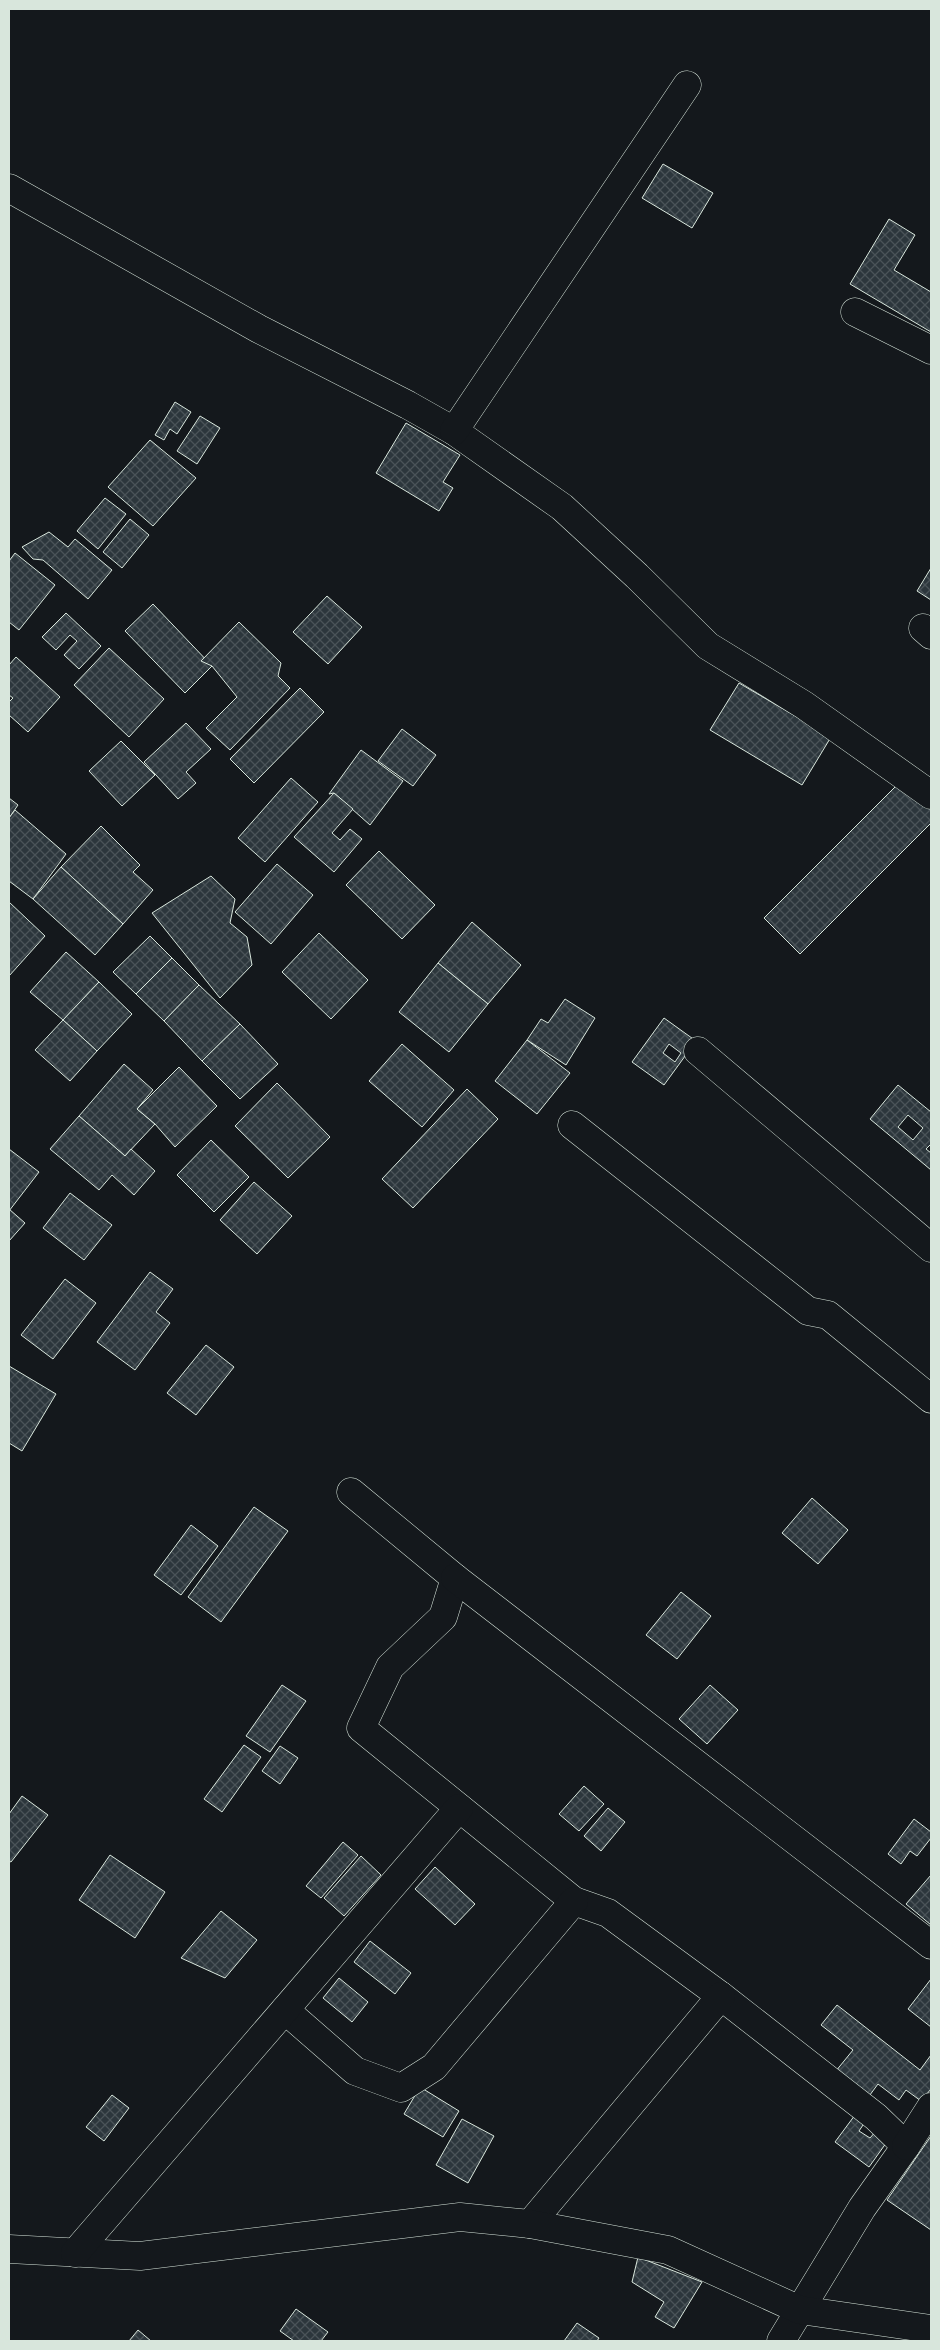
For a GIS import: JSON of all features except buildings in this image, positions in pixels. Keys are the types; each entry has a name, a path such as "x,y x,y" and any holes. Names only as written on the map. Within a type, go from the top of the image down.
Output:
{"street":[{"path":"454,431 687,86"},
{"path":"9,188 258,329 408,405 454,431 562,507 708,646 804,705 931,795"},
{"path":"855,312 931,350"},
{"path":"698,1051 931,1248"},
{"path":"572,1125 808,1311 828,1315 931,1399"},
{"path":"351,1492 455,1578 931,1945"},
{"path":"455,1578 443,1617 390,1667 361,1728 574,1901 608,1913 721,1996 876,2116 906,2146"},
{"path":"75,2254 458,1808"},
{"path":"285,2010 355,2070 401,2088 434,2068 574,1901"},
{"path":"530,2224 721,1996"},
{"path":"781,2341 862,2208 931,2107"},
{"path":"11,2255 140,2256 460,2217 530,2224 668,2250 800,2310 931,2329"}]}
